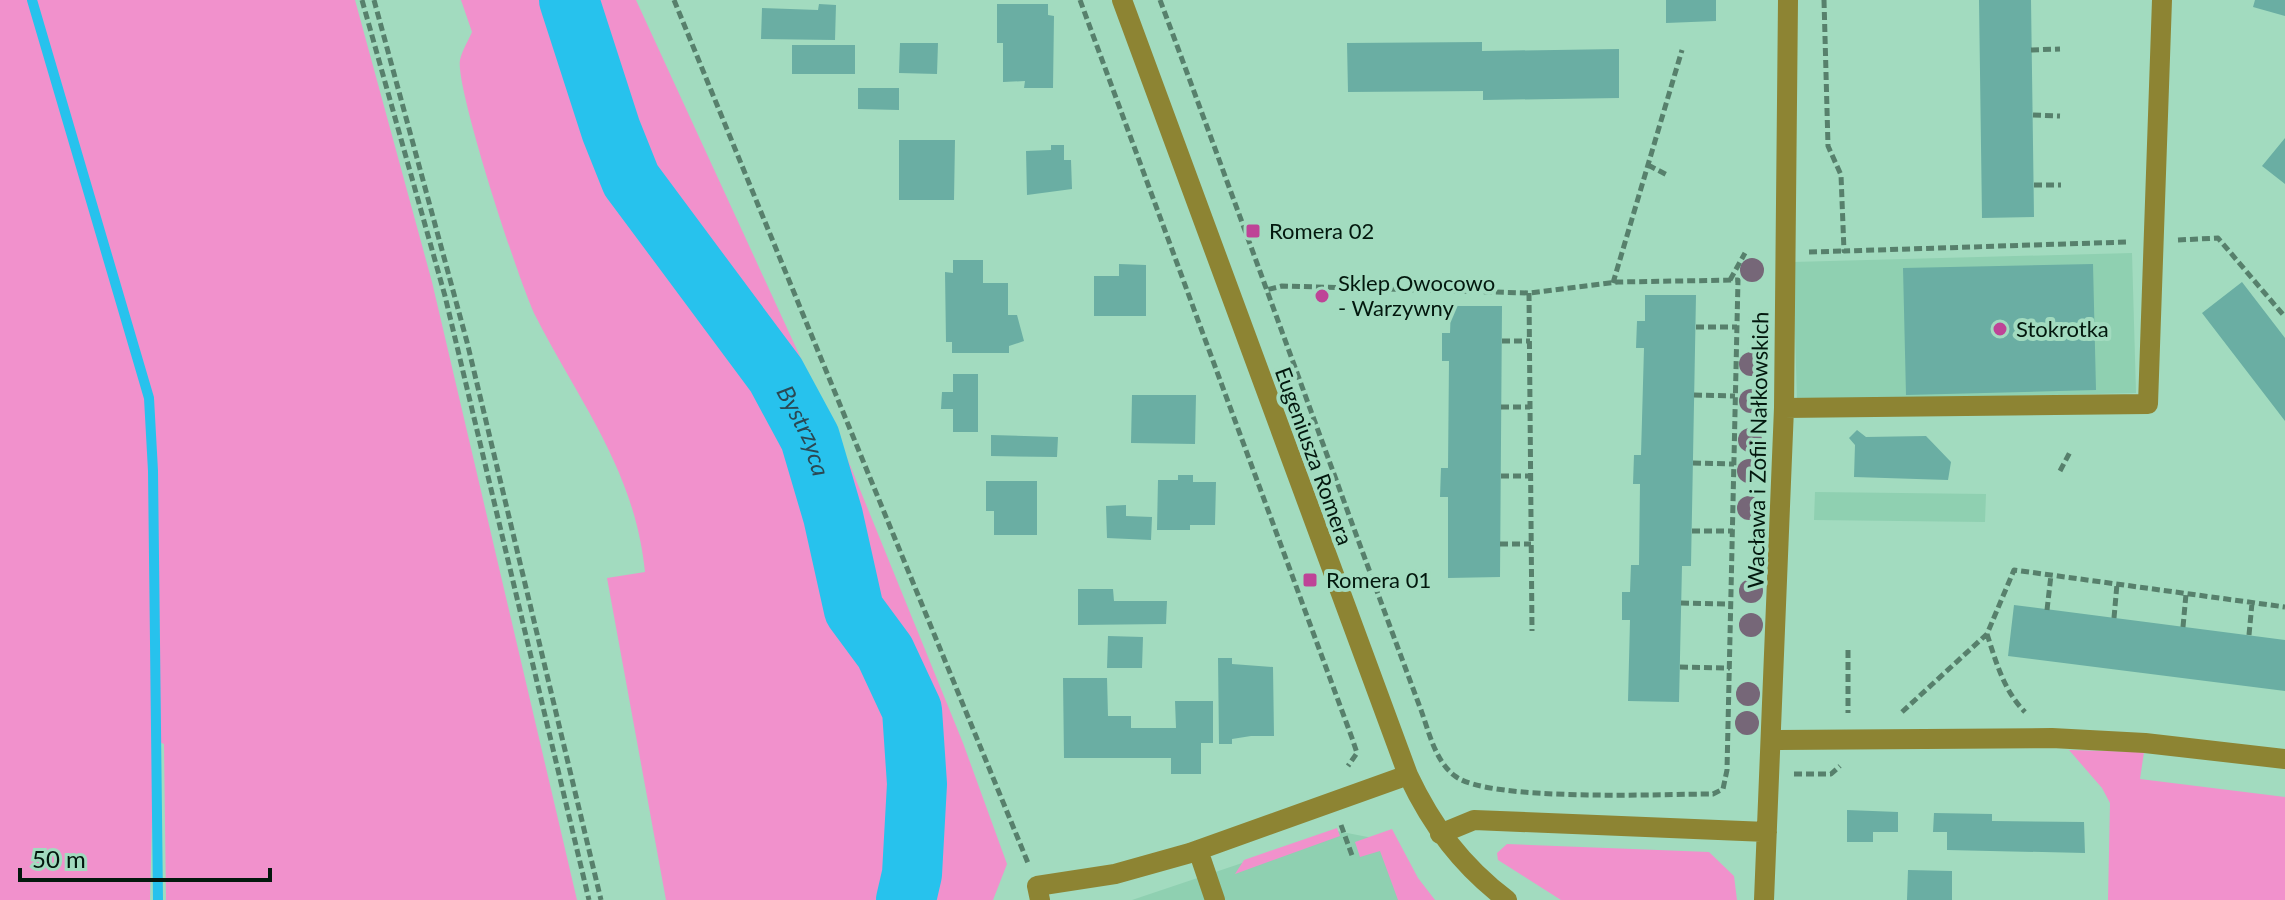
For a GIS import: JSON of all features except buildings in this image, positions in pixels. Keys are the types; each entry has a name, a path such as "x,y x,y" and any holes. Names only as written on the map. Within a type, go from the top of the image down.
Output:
{"street":[{"name":"Eugeniusza Romera","path":"1122,0 1408,775 1440,834 1466,864 1507,900"},
{"name":"Wacława i Zofii Nałkowskich","path":"1764,900 1784,408 1788,0"},
{"path":"1784,408 2148,404 2162,0"},
{"path":"1772,740 2130,742 2285,759"},
{"path":"1039,893 1198,850 1408,775"},
{"path":"1440,834 1474,820 1767,832"},
{"path":"1198,850 1215,900"}],"path":[{"path":"362,0 445,296 589,900"},
{"path":"374,0 467,342 601,900"},
{"path":"674,0 1039,893"},
{"path":"1080,0 1352,738 1357,753 1348,766"},
{"path":"1160,0 1266,290 1434,744 1443,764 1457,778 1510,791 1713,794 1723,789 1727,770 1738,280 1613,283 1529,293 1282,286 1266,290"},
{"path":"1824,0 1828,146 1841,175 1844,251"},
{"path":"2031,50 2060,49"},
{"path":"1613,283 1682,50"},
{"path":"2033,115 2060,116"},
{"path":"1648,165 1669,176"},
{"path":"2034,185 2061,185"},
{"path":"1799,252 2218,238 2285,317"},
{"path":"1730,280 1745,253"},
{"path":"1529,293 1532,631"},
{"path":"1696,327 1737,327"},
{"path":"1502,341 1530,341"},
{"path":"1694,395 1735,396"},
{"path":"1501,407 1530,407"},
{"path":"2060,471 2070,452"},
{"path":"1693,463 1734,464"},
{"path":"1501,476 1531,476"},
{"path":"1692,531 1733,531"},
{"path":"1500,544 1531,544"},
{"path":"1872,739 1987,634 2014,570 2285,607"},
{"path":"2047,610 2051,575"},
{"path":"2114,618 2117,584"},
{"path":"2183,627 2186,594"},
{"path":"1681,603 1731,604"},
{"path":"2249,635 2252,603"},
{"path":"1987,634 1998,668 2016,702 2027,713"},
{"path":"1848,650 1848,715 1861,715"},
{"path":"1680,667 1730,668"},
{"path":"1340,823 1353,858"}],"shaded area":[{"path":"0,0 355,0 432,282 577,900 166,900 164,744 154,740 150,900 0,900"},
{"path":"461,0 636,0 850,465 963,743 1007,864 993,900 666,900 607,578 645,572 639,536 618,470 536,317 504,229 461,78 460,60 472,32"},
{"path":"2132,253 2136,393 1797,401 1793,262"},
{"path":"1815,492 1986,494 1985,522 1814,520"},
{"path":"2069,750 2144,752 2140,779 2285,797 2285,900 2108,900 2110,803 2102,788"},
{"path":"1337,828 1340,836 1235,874 1244,860"},
{"path":"1392,829 1418,878 1435,900 1398,900 1380,851 1360,857 1355,842"},
{"path":"1337,831 1383,840 1408,900 1132,900"},
{"path":"1507,844 1709,852 1734,876 1737,900 1561,900 1498,860 1497,853"}],"waterway":[{"path":"32,0 149,398 153,471 158,900"},
{"name":"Bystrzyca","path":"569,0 611,130 631,180 776,375 810,438 833,516 854,610 885,652 912,710 917,784 912,874 906,900"}],"place":[{"name":"Romera 02","path":"1253,231"},
{"name":"Sklep Owocowo - Warzywny","path":"1322,296"},
{"name":"Stokrotka","path":"2000,329"},
{"name":"Romera 01","path":"1310,580"}]}
